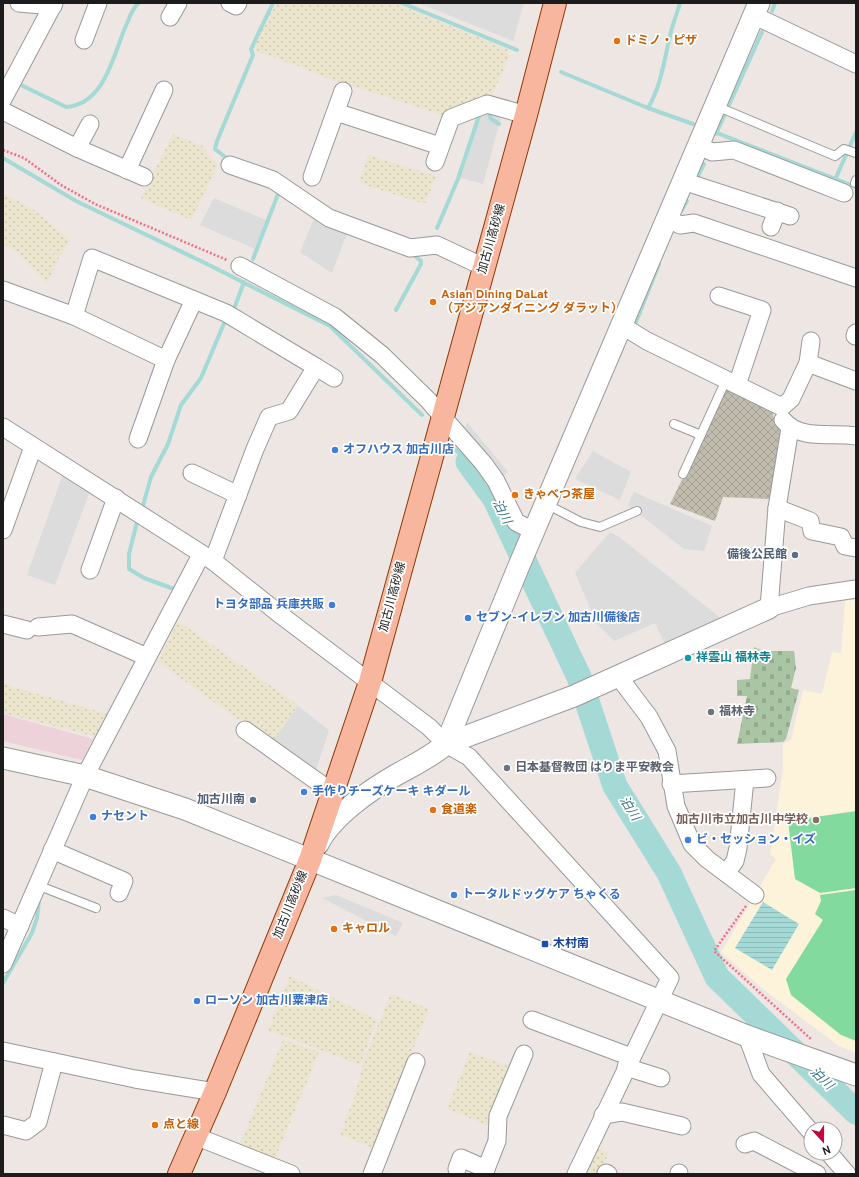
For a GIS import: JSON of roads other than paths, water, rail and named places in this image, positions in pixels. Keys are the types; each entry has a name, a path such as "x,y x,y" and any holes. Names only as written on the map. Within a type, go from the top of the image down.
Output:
{"main road":[{"name":"加古川高砂線","path":"179,1174 215,1092 310,860 370,682 526,115 555,3"}],"street":[{"path":"3,99 53,5 20,3"},
{"path":"84,40 98,3"},
{"path":"230,3 236,6 238,3"},
{"path":"446,744 533,532 698,145 723,108 756,9 856,64"},
{"path":"127,170 164,90"},
{"path":"312,177 344,91"},
{"path":"435,162 451,118 488,104 526,115"},
{"path":"3,111 77,148 144,177"},
{"path":"336,112 440,146"},
{"path":"77,148 90,124"},
{"path":"698,145 712,152 734,150 806,187 852,185"},
{"path":"230,165 272,180 329,218 410,248 437,245 484,267"},
{"path":"683,181 734,205 783,214 771,228"},
{"path":"667,218 680,225 694,223 856,278"},
{"path":"74,316 92,258 226,313 334,378"},
{"path":"240,266 335,317 382,355 442,417 484,464 496,481 516,522 533,532"},
{"path":"3,290 74,316 166,360"},
{"path":"719,296 762,310 732,382"},
{"path":"138,439 166,360 194,300"},
{"path":"621,325 647,341 782,407"},
{"path":"811,341 808,363 792,399 782,407 778,413 790,428 811,434 856,436"},
{"path":"808,363 856,381"},
{"path":"5,956 20,926 37,885 56,852 85,776 147,657 207,558 238,495 250,446 269,417 289,411 316,367"},
{"path":"3,428 116,498 207,558 429,727 446,744 469,757 670,978 658,1000 576,1174"},
{"path":"769,608 777,508 790,428"},
{"path":"4,522 33,446"},
{"path":"192,473 238,495"},
{"path":"90,570 116,498"},
{"path":"777,508 810,521 812,531 841,537 845,546 856,548"},
{"path":"310,860 322,835 341,814 386,782 430,757 446,744 581,693 769,608 809,596 856,589"},
{"path":"3,624 32,628 72,624 97,627 147,657"},
{"path":"618,676 648,717 667,751 671,784 676,806 692,844 707,859 755,894"},
{"path":"245,730 332,792"},
{"path":"3,758 85,776 185,809 748,1036 853,1074"},
{"path":"671,784 767,778"},
{"path":"726,873 735,861 738,848 745,780"},
{"path":"56,852 124,881 119,893"},
{"path":"3,918 20,926"},
{"path":"532,1020 629,1062 661,1078"},
{"path":"748,1036 761,1074 803,1123"},
{"path":"3,1050 135,1079 215,1092"},
{"path":"457,1169 461,1158 485,1172 497,1141 498,1116 524,1054"},
{"path":"3,1125 26,1131 38,1122 54,1062"},
{"path":"372,1174 416,1062"},
{"path":"603,1116 622,1112 664,1129 682,1126"},
{"path":"195,1136 291,1174"},
{"path":"745,1144 754,1141 817,1174"}],"lane":[{"path":"723,108 834,156 844,149 855,152"},
{"path":"682,474 701,435 732,382"},
{"path":"674,424 701,435"},
{"path":"545,504 581,522 600,527 637,512"},
{"path":"37,885 96,908"}],"water":[{"path":"763,902 799,924 772,970 735,948"}],"waterway":[{"path":"17,83 66,107 80,104 91,96 100,86 113,60 131,13 139,3"},
{"path":"229,160 215,149 217,141 253,55 251,49 273,3"},
{"path":"402,3 517,50"},
{"path":"648,108 659,82 671,32 680,3"},
{"path":"772,11 775,3"},
{"path":"716,134 762,32"},
{"path":"561,72 648,108 693,124"},
{"path":"488,110 491,119 499,124"},
{"path":"437,228 458,179 479,116"},
{"path":"835,180 856,132"},
{"path":"717,133 856,187"},
{"path":"3,158 76,201 207,264 330,326 422,415"},
{"path":"696,180 704,164"},
{"path":"253,259 278,194 278,190"},
{"path":"681,211 687,201"},
{"path":"396,310 421,264 421,261 414,255"},
{"path":"634,327 659,264"},
{"path":"234,309 244,282"},
{"path":"142,509 151,477 168,444 181,405 201,378 225,321"},
{"path":"455,449 468,462"},
{"name":"泊川","path":"468,462 495,499 579,677 615,786 669,873 717,977 856,1112"},
{"path":"138,518 129,554 129,569 144,578 174,589"},
{"path":"3,983 32,933 37,918 39,900"}],"place":[{"name":"ドミノ・ピザ","path":"617,41"},
{"name":"Asian Dining DaLat （アジアンダイニング ダラット）","path":"433,302"},
{"name":"オフハウス 加古川店","path":"335,450"},
{"name":"きゃべつ茶屋","path":"515,495"},
{"name":"備後公民館","path":"795,555"},
{"name":"トヨタ部品 兵庫共販","path":"332,605"},
{"name":"セブン-イレブン 加古川備後店","path":"468,618"},
{"name":"祥雲山 福林寺","path":"688,658"},
{"name":"福林寺","path":"711,712"},
{"name":"日本基督教団 はりま平安教会","path":"507,768"},
{"name":"手作りチーズケーキ キダール","path":"304,792"},
{"name":"加古川南","path":"253,800"},
{"name":"食道楽","path":"433,810"},
{"name":"ナセント","path":"93,817"},
{"name":"加古川市立加古川中学校","path":"816,820"},
{"name":"ビ・セッション・イズ","path":"688,840"},
{"name":"トータルドッグケア ちゃくる","path":"454,895"},
{"name":"キャロル","path":"334,929"},
{"name":"木村南","path":"545,944"},
{"name":"ローソン 加古川粟津店","path":"197,1001"},
{"name":"点と線","path":"155,1125"}]}
